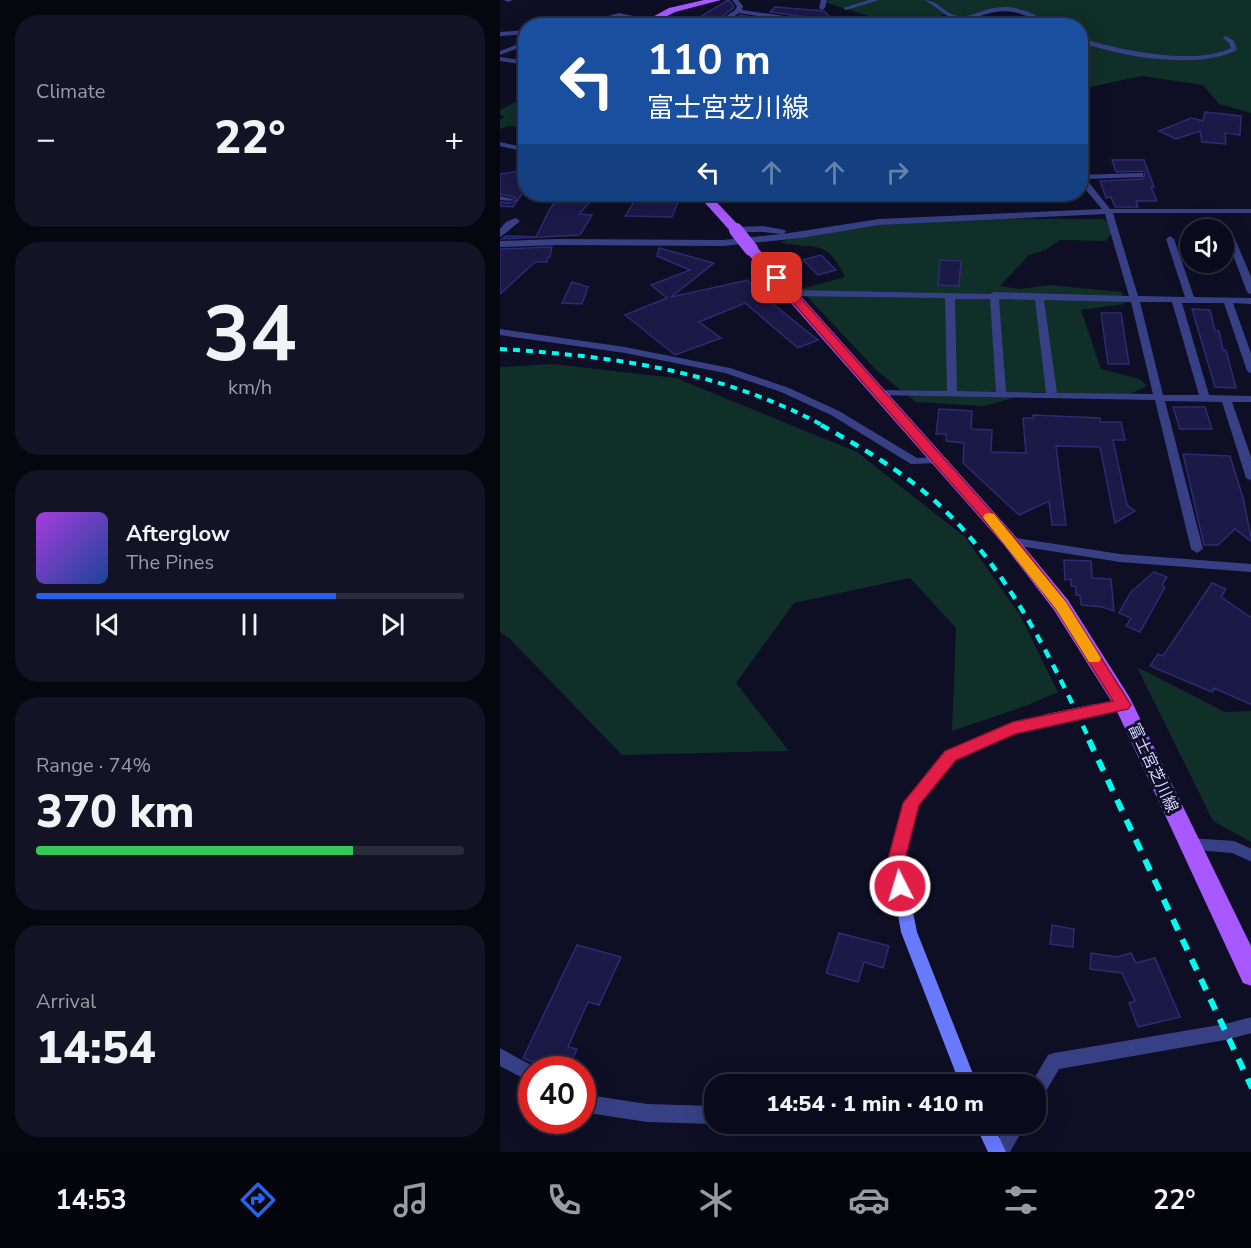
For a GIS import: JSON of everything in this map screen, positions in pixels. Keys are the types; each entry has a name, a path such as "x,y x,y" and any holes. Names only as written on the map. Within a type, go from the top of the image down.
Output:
{"main road":[{"path":"655,18 672,10 716,0"},
{"name":"富士宮芝川線","path":"709,201 1010,541 1061,605 1123,705 1252,975"}],"street":[{"path":"735,0 740,6 738,11"},
{"path":"822,8 824,0"},
{"path":"845,8 875,0"},
{"path":"928,0 952,17 974,16 995,9 1017,9 1034,18"},
{"path":"727,18 738,11 783,18"},
{"path":"607,18 619,15 629,18"},
{"path":"974,16 978,18"},
{"path":"500,34 518,33"},
{"path":"1088,42 1147,55 1216,56 1230,54 1235,49 1232,42 1226,38"},
{"path":"500,53 518,46"},
{"path":"500,59 518,62"},
{"path":"500,144 518,148"},
{"path":"1088,177 1140,176"},
{"path":"1088,187 1108,212 1134,297 1198,549"},
{"path":"500,198 510,199"},
{"path":"500,244 723,243 801,235 879,222 1108,212 1252,211"},
{"path":"500,234 509,224 516,221"},
{"path":"736,230 763,229 801,235"},
{"path":"1170,239 1190,299"},
{"path":"1234,247 1252,292"},
{"path":"790,293 1252,300"},
{"path":"950,295 952,392"},
{"path":"994,295 1001,394"},
{"path":"1039,296 1052,396"},
{"path":"1176,298 1205,399"},
{"path":"1227,300 1252,371"},
{"path":"500,332 625,350 727,370 785,390 835,413 915,462 939,460"},
{"path":"879,393 952,392 1160,399 1252,399"},
{"path":"1226,399 1252,478"},
{"path":"1010,541 1120,558 1252,568"},
{"path":"964,1074 909,932 896,863 911,803 951,755 1013,729 1123,705"},
{"path":"1189,844 1234,847 1252,856"},
{"path":"1046,1075 1054,1061 1225,1032 1252,1025"},
{"path":"500,1056 518,1067"},
{"path":"596,1105 647,1113 704,1115"},
{"path":"989,1134 999,1152 1011,1134"}],"green space":[{"path":"828,0 927,0 948,14 930,18 875,18 827,3"},
{"path":"931,0 1251,0 1251,113 1219,104 1203,85 1142,76 1088,88 1088,18 1033,18 1021,9 1001,8 972,16 954,16"},
{"path":"518,101 518,127 508,126 500,129 500,120 504,117 500,114 500,110"},
{"path":"904,218 1104,219 1114,229 1106,241 1060,240 1046,250 1029,255 1000,286 1019,289 1050,285 1122,292 1124,304 1081,310 1101,369 1140,379 1147,386 1121,398 1034,392 984,406 916,402 877,371 800,289 845,277 838,264 825,250 818,247 779,242 831,228"},
{"path":"552,364 676,378 857,452 965,537 1020,615 1058,692 1028,705 952,731 956,628 910,578 794,603 736,683 789,751 622,755 509,638 500,632 500,367"},
{"path":"1137,667 1225,712 1251,711 1251,842 1213,821"}],"building":[{"path":"728,0 734,6 720,18 698,18"},
{"path":"775,7 824,11 831,18 812,18 770,12"},
{"path":"740,15 757,18 736,18"},
{"path":"1205,112 1241,116 1240,135 1225,133 1226,144 1202,142 1200,131 1176,139 1159,131 1191,118 1203,121"},
{"path":"1112,160 1144,160 1157,201 1136,201 1138,207 1115,207 1111,197 1106,198 1100,181 1143,179 1145,173 1143,171 1116,172"},
{"path":"518,171 518,200 513,207 500,206 500,202 510,203 516,200 514,197 500,194 500,174"},
{"path":"556,201 591,201 579,214 592,215 580,235 502,239 506,236 536,237"},
{"path":"635,201 678,202 672,217 625,216"},
{"path":"552,247 547,262 535,262 500,294 500,249"},
{"path":"659,248 714,263 671,297 748,280 761,299 764,297 818,340 798,348 745,303 699,322 721,338 675,355 625,315 667,298 651,285 690,270 657,256"},
{"path":"821,255 836,270 818,275 803,260"},
{"path":"940,260 961,261 959,286 938,285"},
{"path":"572,282 588,287 582,304 562,303"},
{"path":"1192,309 1210,310 1215,331 1219,331 1223,350 1226,350 1236,388 1215,387"},
{"path":"1101,313 1121,313 1129,364 1108,364"},
{"path":"1173,407 1205,407 1212,429 1180,429"},
{"path":"939,409 972,411 971,429 992,430 991,452 1026,453 1023,418 1034,418 1033,415 1100,418 1100,422 1121,422 1125,440 1113,440 1127,505 1135,511 1115,523 1100,447 1056,446 1066,525 1052,525 1049,501 1019,515 963,463 964,443 946,441 946,434 936,434"},
{"path":"1183,454 1230,456 1243,498 1252,542 1235,529 1218,545 1204,545"},
{"path":"1064,560 1091,561 1092,578 1111,579 1114,611 1081,605 1080,595 1076,595 1076,587 1071,586 1071,579 1065,580"},
{"path":"1154,572 1167,577 1162,585 1165,587 1140,632 1126,626 1131,618 1119,613 1131,592"},
{"path":"1212,583 1226,589 1221,597 1252,618 1252,705 1214,688 1212,692 1150,666 1158,654 1163,656"},
{"path":"1052,925 1074,929 1073,947 1050,944"},
{"path":"839,933 889,946 883,968 864,962 858,982 826,973"},
{"path":"577,945 621,957 599,1005 588,1002 568,1047 577,1049 574,1056 524,1056"},
{"path":"1091,953 1117,957 1131,953 1136,963 1155,958 1180,1017 1138,1027 1129,1003 1135,1001 1122,973 1090,969"}],"railway":[{"path":"500,349 584,356 706,379 785,407 824,426"},
{"path":"821,425 908,479 935,501 984,554 1005,583 1042,644 1090,741"},
{"path":"1089,740 1252,1088"}],"slow traffic":[{"path":"989,517 1061,605 1094,658"}],"route":[{"path":"777,278 1010,541 1061,605 1123,705 1013,729 951,755 911,803 896,863 900,886"}]}
